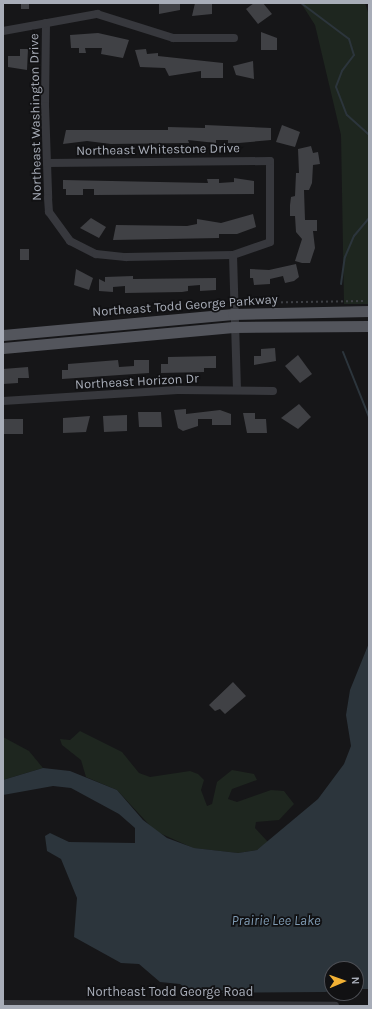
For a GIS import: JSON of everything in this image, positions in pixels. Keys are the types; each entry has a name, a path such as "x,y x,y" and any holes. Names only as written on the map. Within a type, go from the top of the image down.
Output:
{"main road":[{"name":"Northeast Todd George Parkway","path":"3,335 233,314 369,311"},
{"name":"Northeast Todd George Parkway","path":"3,348 233,327 369,326"}],"street":[{"path":"3,31 97,14 173,38 234,38"},
{"name":"Northeast Washington Drive","path":"46,23 47,163 49,212 70,240 96,254 233,255"},
{"name":"Northeast Whitestone Drive","path":"47,163 270,161 270,242 233,255"},
{"path":"233,255 233,327 236,390"},
{"name":"Northeast Horizon Dr","path":"3,401 178,390 273,391"},
{"name":"Northeast Todd George Road","path":"3,1004 335,1006"}],"shaded area":[{"path":"301,3 365,3 369,15 369,304 344,304 341,135 315,25"},
{"path":"80,731 122,752 139,773 150,777 190,771 198,774 204,780 201,790 207,806 212,804 217,782 232,770 254,774 257,780 232,789 228,799 237,802 271,790 284,791 294,804 279,820 256,822 255,828 268,842 257,850 238,853 193,848 155,831 117,790 86,777 81,760 62,745 60,739 70,740"},
{"path":"3,737 29,751 43,768 3,780"}],"water":[{"name":"Prairie Lee Lake","path":"369,643 369,989 364,989 364,961 324,961 324,992 192,993 180,984 160,982 139,964 121,963 74,937 77,898 61,859 47,851 45,836 50,833 69,842 135,843 135,828 119,814 71,788 53,786 3,795 3,780 43,768 70,771 117,790 143,820 167,838 194,848 238,853 257,850 318,799 344,764 351,746 346,715 350,690"}],"building":[{"path":"21,3 29,3 29,9 21,9"},
{"path":"159,3 180,3 180,10 159,14"},
{"path":"195,3 212,3 212,14 192,16"},
{"path":"254,3 263,3 272,14 258,24 246,9"},
{"path":"261,32 277,38 277,50 261,50"},
{"path":"98,33 129,40 123,58 101,54 102,48 85,48 86,53 79,53 79,48 71,48 70,35"},
{"path":"20,49 28,49 27,70 8,67 8,56 20,56"},
{"path":"146,49 147,54 158,53 158,56 223,63 223,78 201,78 201,71 169,76 165,68 140,67 135,50"},
{"path":"253,61 254,79 236,75 233,66"},
{"path":"205,125 271,128 271,140 239,143 228,143 228,140 216,140 216,143 188,140 189,143 111,144 87,141 63,144 66,130 168,130 168,127 205,128"},
{"path":"282,125 300,132 295,147 276,142"},
{"path":"311,146 313,153 318,152 320,164 313,165 312,183 309,190 304,190 305,220 317,220 317,231 313,231 315,248 310,263 302,263 295,261 302,239 296,232 295,216 290,216 290,205 291,197 295,196 296,173 299,173 298,149"},
{"path":"234,178 254,181 254,194 94,195 94,189 83,189 83,195 66,195 66,189 63,189 63,180 208,183 207,179 219,179 219,183 234,182"},
{"path":"253,214 256,227 237,234 219,234 219,238 113,240 116,225 187,226 197,224 197,219 221,223"},
{"path":"91,218 106,227 99,238 80,228"},
{"path":"20,249 29,249 29,260 20,260"},
{"path":"296,264 299,277 294,281 285,283 283,276 270,279 270,284 254,285 253,278 250,278 250,269 269,270"},
{"path":"76,269 93,278 89,290 74,285"},
{"path":"133,276 133,279 216,278 216,290 200,291 200,285 188,286 188,291 182,292 125,293 125,286 113,287 113,292 99,291 99,279 105,282 105,277"},
{"path":"275,348 276,361 254,365 254,356 261,356 261,349"},
{"path":"298,355 312,374 300,383 285,366"},
{"path":"216,356 216,368 204,368 204,372 161,373 161,364 168,364 168,357"},
{"path":"118,360 119,367 134,366 134,360 149,360 149,373 62,379 62,370 68,370 68,364"},
{"path":"28,367 29,378 18,378 18,383 3,384 3,369"},
{"path":"299,404 311,417 298,429 281,418"},
{"path":"186,409 186,414 220,410 231,414 231,425 212,425 212,419 198,419 198,426 183,431 178,428 174,410"},
{"path":"138,412 161,412 162,427 139,427"},
{"path":"243,413 255,413 255,419 266,419 267,433 247,433"},
{"path":"127,415 127,431 104,432 103,416"},
{"path":"90,416 86,432 63,433 63,418"},
{"path":"3,419 23,419 23,434 3,434"},
{"path":"233,682 246,696 225,714 220,709 215,711 209,705"}],"waterway":[{"path":"301,3 349,39 354,55 342,71 336,87 347,115 369,135"},
{"path":"341,284 345,257 354,236 369,218"},
{"path":"343,352 369,417"}]}
